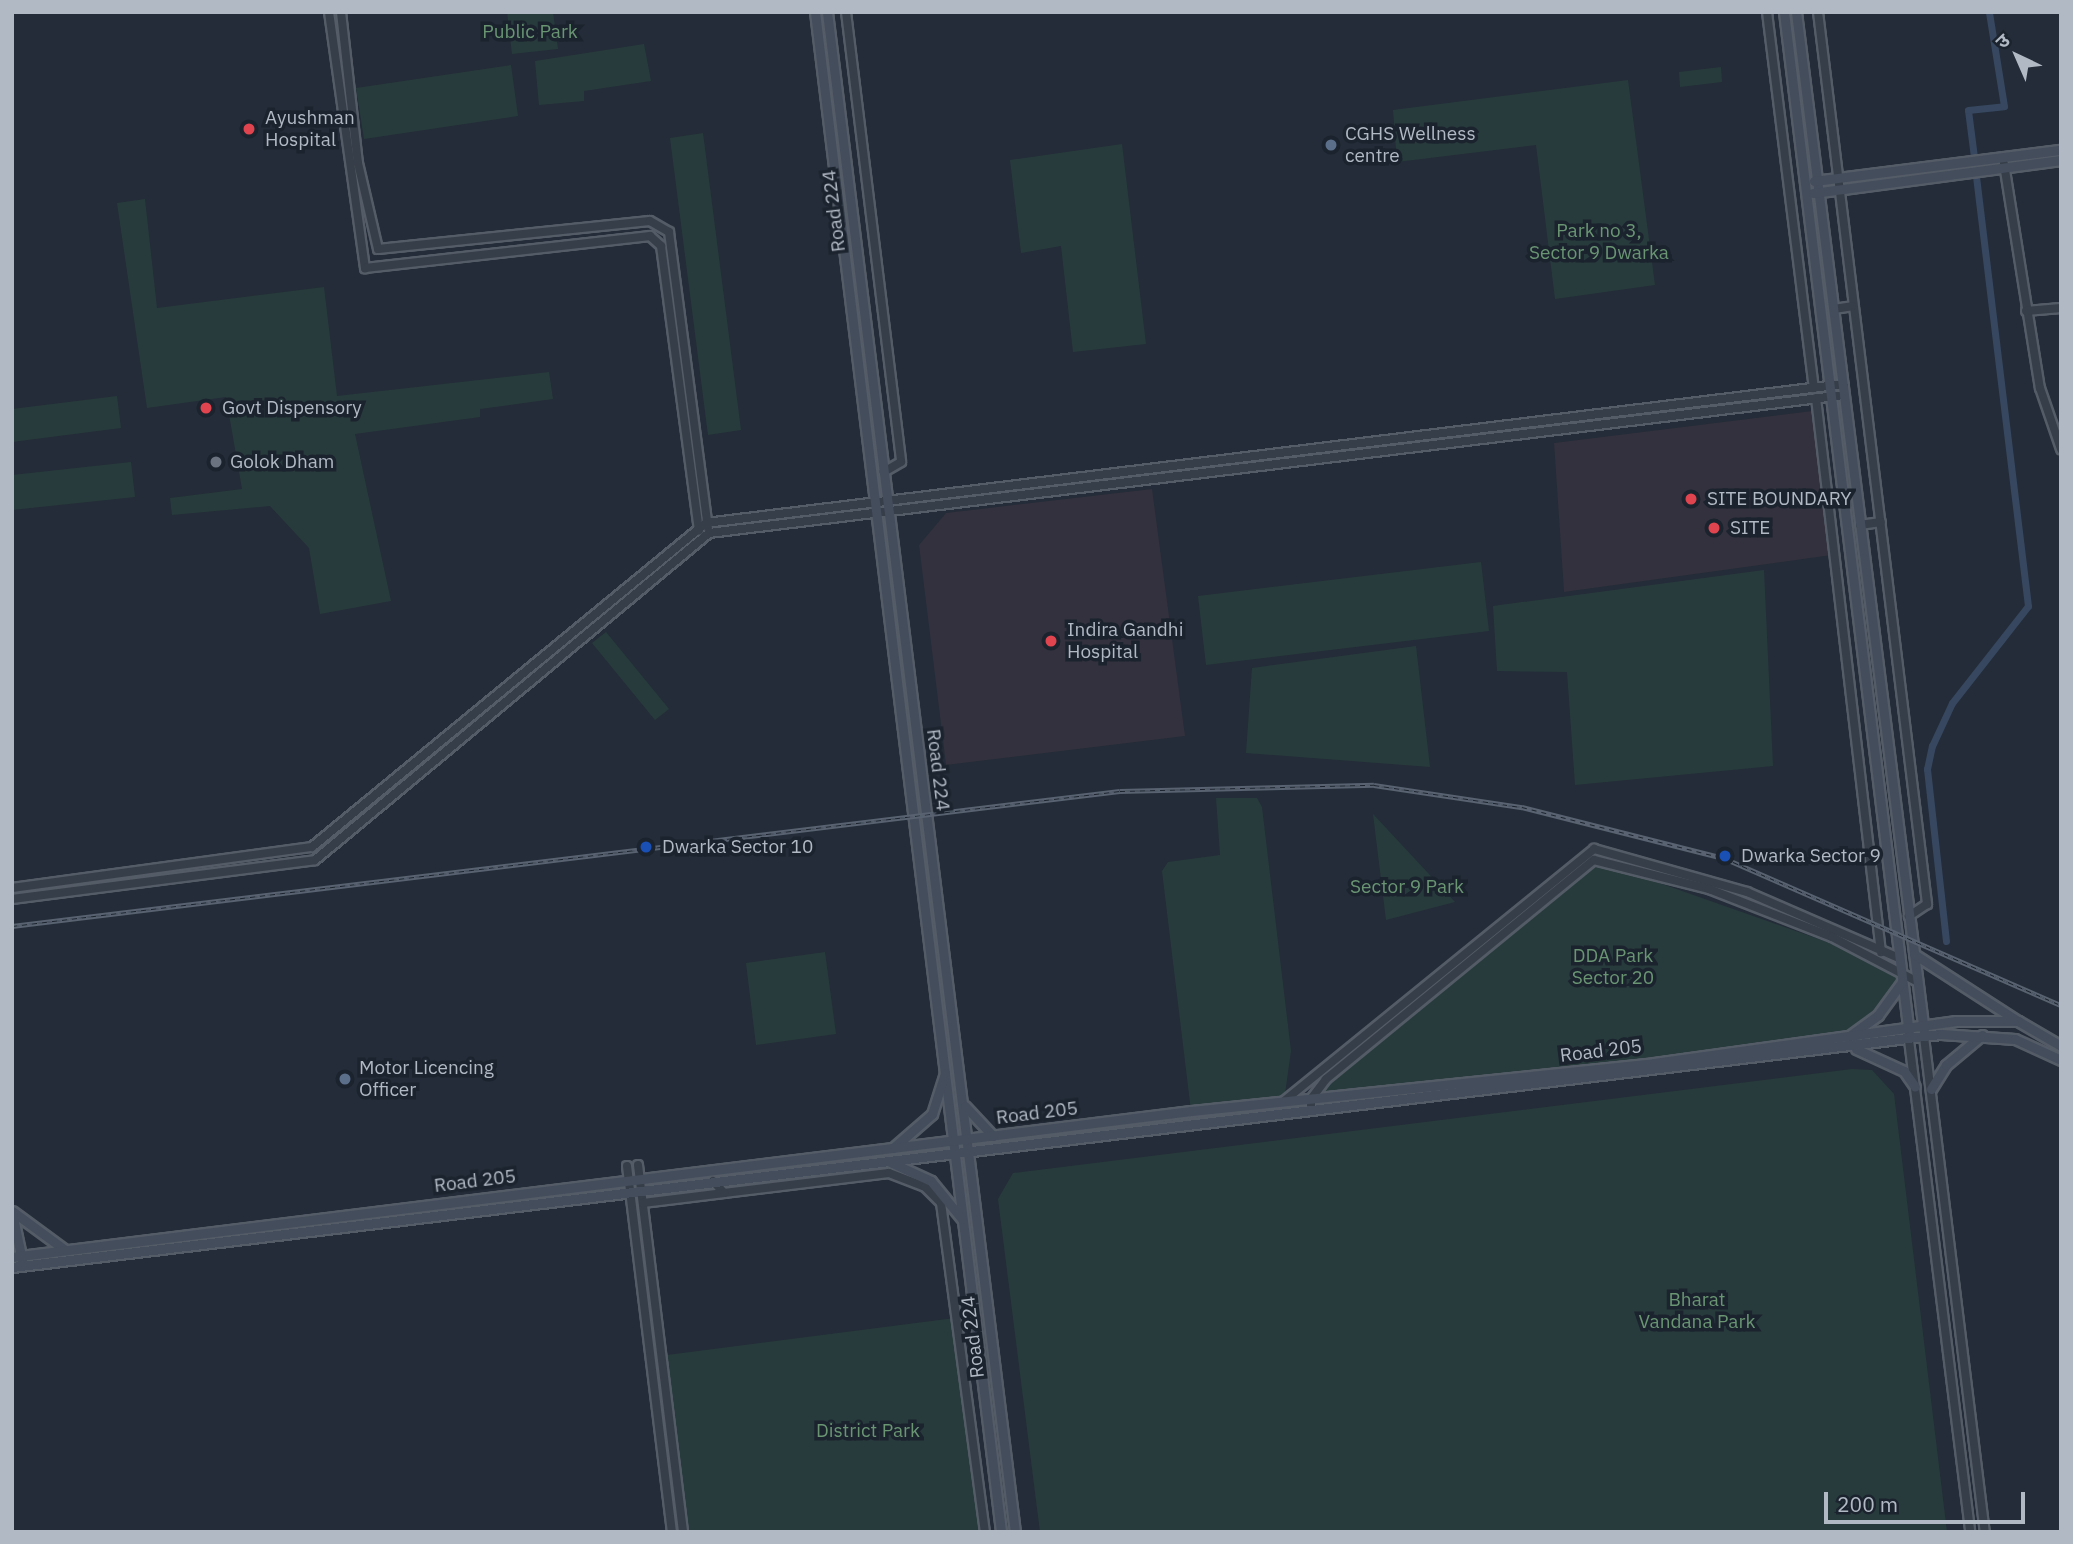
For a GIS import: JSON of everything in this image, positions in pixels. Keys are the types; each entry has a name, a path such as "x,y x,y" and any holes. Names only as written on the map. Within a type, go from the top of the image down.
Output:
{"main road":[{"name":"Road 224","path":"815,12 1002,1532"},
{"name":"Road 224","path":"827,12 1015,1532"},
{"path":"1784,12 1909,1040"},
{"path":"1796,12 1924,1037"},
{"path":"1807,194 2061,150"},
{"path":"1805,182 2004,162 2061,160"},
{"path":"1913,954 2061,1046"},
{"path":"1847,1038 1878,1015 1902,978"},
{"name":"Road 205","path":"12,1267 19,1259 65,1250 628,1180 1284,1101 1847,1038 1923,1026 2018,1021"},
{"path":"1931,1089 1947,1065 1982,1035"},
{"name":"Road 205","path":"19,1259 969,1152 1854,1048 1924,1037 1982,1035 2031,1043 2061,1060"},
{"path":"1854,1048 1903,1071 1915,1087"},
{"path":"891,1149 932,1114 946,1071"},
{"path":"962,1102 993,1136"},
{"path":"886,1161 931,1181 963,1220"},
{"path":"12,1212 65,1250"},
{"path":"12,1212 19,1259"}],"street":[{"path":"329,12 365,268 650,236 661,246 703,532"},
{"path":"12,899 315,860 703,532 706,523 670,232 650,221 378,249 358,163 341,12"},
{"path":"846,12 901,461 884,472"},
{"path":"1767,12 1814,388"},
{"path":"1818,12 1836,190 1881,522 1927,904 1909,916"},
{"path":"2004,162 2040,388 2061,449"},
{"path":"1834,309 1852,306"},
{"path":"2026,311 2061,308"},
{"path":"12,888 312,847 703,532 1816,398 1844,384"},
{"path":"706,523 1814,388 1844,395"},
{"path":"1816,398 1881,961"},
{"path":"1860,525 1881,522"},
{"path":"1846,655 1863,652"},
{"path":"1284,1101 1594,849 1747,892 1899,958"},
{"path":"1311,1110 1311,1099 1386,1028 1594,860 1709,889 1881,961 1902,978 1918,982"},
{"path":"1924,1037 1985,1532"},
{"path":"1909,1040 1970,1532"},
{"path":"638,1164 683,1532"},
{"path":"627,1166 672,1532"},
{"path":"643,1203 889,1173 917,1182 941,1203 985,1532"},
{"path":"713,1181 724,1193"}],"shaded area":[{"name":"SITE BOUNDARY","path":"1812,411 1832,555 1564,592 1554,443"},
{"name":"Indira Gandhi Hospital","path":"1152,489 1185,736 946,765 919,545 946,513"}],"green space":[{"name":"Public Park","path":"507,12 553,12 558,49 512,54"},
{"path":"644,44 651,81 584,91 584,101 539,105 535,61"},
{"path":"511,65 518,116 364,139 356,88"},
{"path":"1721,67 1722,82 1680,87 1679,72"},
{"name":"Park no 3, Sector 9 Dwarka","path":"1628,80 1655,285 1555,299 1536,145 1397,162 1393,110"},
{"path":"703,133 741,430 708,435 670,138"},
{"path":"1122,144 1146,344 1073,352 1061,246 1021,253 1010,160"},
{"path":"145,199 157,308 324,287 337,396 549,372 553,399 480,409 480,417 355,434 391,601 320,614 309,548 270,506 172,515 170,498 242,489 226,397 147,408 117,203"},
{"path":"117,396 121,428 12,442 12,409"},
{"path":"131,462 135,497 12,510 12,475"},
{"path":"1481,562 1489,631 1206,665 1198,596"},
{"path":"1764,570 1773,766 1575,785 1567,672 1497,671 1493,606"},
{"path":"606,632 669,709 655,720 592,643"},
{"path":"1416,646 1430,767 1246,753 1252,668"},
{"path":"1216,798 1257,798 1262,807 1291,1051 1284,1101 1191,1111 1162,871 1168,862 1220,855"},
{"name":"Sector 9 Park","path":"1373,814 1455,902 1386,920"},
{"name":"DDA Park Sector 20","path":"1594,860 1881,961 1901,973 1892,997 1847,1039 1313,1094"},
{"path":"825,952 836,1034 756,1045 746,963"},
{"name":"Bharat Vandana Park","path":"1852,1069 1872,1070 1894,1094 1947,1532 1040,1532 998,1199 1013,1173"},
{"name":"District Park","path":"955,1318 982,1532 689,1532 667,1355"}],"waterway":[{"path":"1974,157 1968,110 2004,106 1989,12"},
{"path":"1946,941 1927,769 1932,746 1952,703 2028,606 1976,176"}],"railway":[{"path":"12,926 1120,791 1374,785 1522,807 1724,858 2061,1005"}],"place":[{"name":"Ayushman Hospital","path":"249,129"},
{"name":"CGHS Wellness centre","path":"1331,145"},
{"name":"Govt Dispensory","path":"206,408"},
{"name":"Golok Dham","path":"216,462"},
{"name":"SITE BOUNDARY","path":"1691,499"},
{"name":"SITE","path":"1714,528"},
{"name":"Indira Gandhi Hospital","path":"1051,641"},
{"name":"Dwarka Sector 10","path":"646,847"},
{"name":"Dwarka Sector 9","path":"1725,856"},
{"name":"Motor Licencing Officer","path":"345,1079"}]}
